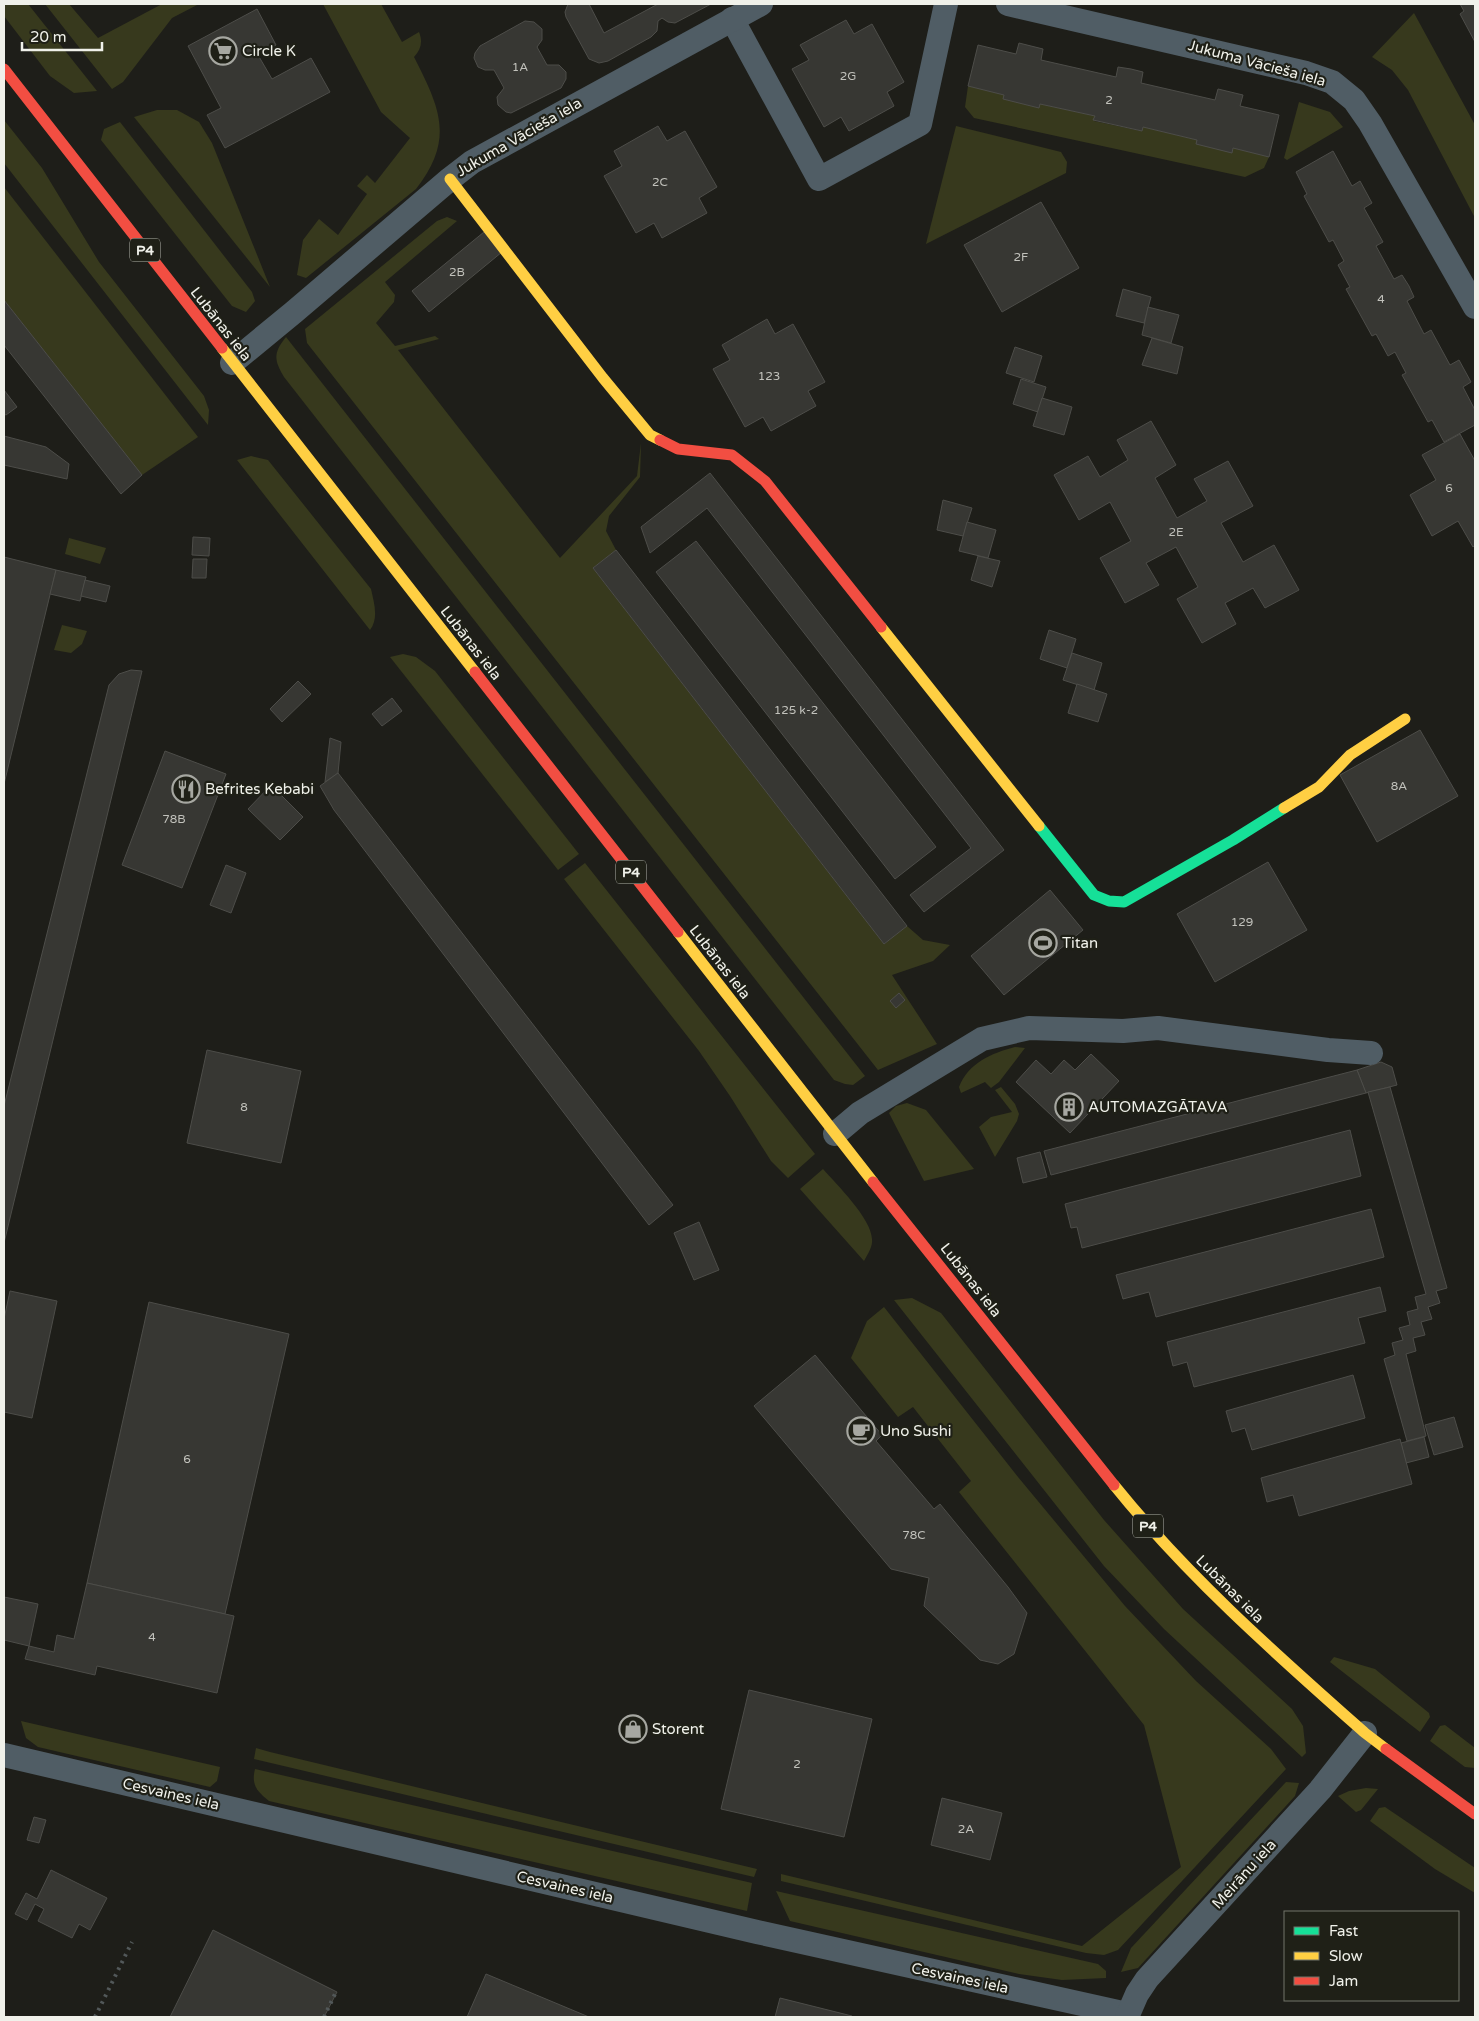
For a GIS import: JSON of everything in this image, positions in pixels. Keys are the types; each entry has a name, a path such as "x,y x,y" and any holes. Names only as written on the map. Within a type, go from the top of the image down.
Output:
{"main road":[{"name":"Lubānas iela","path":"4,69 836,1134 1145,1523 1244,1625 1365,1733 1474,1812"},
{"path":"450,178 603,378 650,435 678,449 732,455 765,481 1094,894 1110,901 1124,902 1233,840 1319,787 1350,755 1404,719"}],"street":[{"name":"Jukuma Vācieša iela","path":"232,363 450,178 485,154 761,4"},
{"path":"732,20 818,179 920,124 946,4"},
{"name":"Jukuma Vācieša iela","path":"1008,4 1306,73 1332,82 1354,100 1370,123 1475,307"},
{"path":"836,1134 860,1113 982,1039 1029,1028 1123,1031 1158,1028 1371,1054"},
{"name":"Meirānu iela","path":"1127,2016 1137,1994 1147,1979 1314,1797 1365,1733"},
{"name":"Cesvaines iela","path":"4,1755 776,1937 1127,2016"}],"green space":[{"path":"4,4 28,4 97,91 74,93 50,76 4,16"},
{"path":"45,4 69,4 98,38 162,4 199,4 172,18 123,82 112,89"},
{"path":"323,4 381,4 402,42 419,32 421,45 414,57 431,92 436,108 439,123 439,139 436,154 416,189 306,278 297,275 303,240 319,219 338,235 367,194 357,186 367,175 375,183 410,138 381,112"},
{"path":"1414,13 1475,125 1475,218 1408,90 1392,70 1372,57"},
{"path":"968,86 1004,95 1003,99 1039,108 1040,104 1095,116 1094,121 1141,131 1143,127 1197,140 1196,144 1232,152 1233,148 1269,157 1264,168 1245,177 974,118 965,107"},
{"path":"1299,102 1330,112 1343,127 1287,160 1284,158"},
{"path":"157,110 177,110 199,122 212,143 270,287 134,117"},
{"path":"4,120 42,168 99,262 204,396 209,410 208,425 4,163"},
{"path":"120,122 252,292 255,301 246,312 232,306 101,140 104,129"},
{"path":"956,126 1061,152 1067,162 1066,173 926,244"},
{"path":"4,187 198,437 142,475 4,300"},
{"path":"447,217 457,221 385,282 395,295 394,302 376,323 395,346 435,336 439,339 398,350 560,558 637,476 641,443 640,477 609,516 606,531 616,550 593,568 884,944 907,926 923,940 950,945 933,961 892,975 937,1044 878,1070 307,343 305,329 437,221"},
{"path":"286,337 865,1076 853,1085 834,1080 284,377 276,357"},
{"path":"251,456 268,460 371,589 375,615 370,630 237,460"},
{"path":"69,538 106,548 100,564 65,554"},
{"path":"62,625 87,631 82,644 71,653 54,650"},
{"path":"403,654 416,657 435,671 579,854 558,870 390,657"},
{"path":"585,863 815,1154 788,1178 771,1161 699,1051 564,879"},
{"path":"1015,1047 1025,1048 999,1082 991,1088 985,1082 961,1093 959,1087 963,1079 975,1065 998,1052"},
{"path":"1001,1087 1015,1104 1019,1114 1017,1121 995,1157 979,1127 991,1117 1012,1112 995,1090"},
{"path":"907,1103 926,1110 974,1169 924,1181 889,1113 896,1106"},
{"path":"823,1169 866,1221 872,1244 864,1261 800,1189"},
{"path":"912,1298 941,1313 1104,1520 1183,1609 1292,1709 1303,1726 1306,1753 1302,1757 1164,1629 1104,1566 894,1300"},
{"path":"884,1307 1018,1477 1125,1606 1196,1681 1271,1749 1286,1769 1118,1950 1104,1955 1086,1953 781,1881 781,1874 1082,1946 1181,1867 1144,1725 959,1492 971,1481 913,1407 898,1417 851,1358 867,1321"},
{"path":"1334,1657 1375,1669 1429,1713 1430,1717 1420,1732 1330,1662"},
{"path":"21,1721 220,1767 217,1781 210,1787 38,1747 26,1738"},
{"path":"1445,1725 1475,1748 1475,1768 1465,1767 1430,1741 1440,1726"},
{"path":"256,1748 757,1869 754,1877 254,1759"},
{"path":"255,1769 752,1883 747,1911 269,1801 256,1787 254,1779"},
{"path":"1286,1782 1299,1783 1295,1796 1138,1968 1121,1972 1131,1948"},
{"path":"1366,1788 1378,1789 1361,1810 1356,1812 1338,1796 1349,1791"},
{"path":"1385,1807 1475,1868 1475,1893 1435,1869 1370,1821 1379,1808"},
{"path":"776,1891 1098,1964 1106,1971 1106,1978 1062,1980 1019,1974 790,1921"}],"building":[{"path":"568,4 589,4 604,33 658,4 711,4 675,23 668,22 662,18 658,21 657,31 651,37 608,61 599,63 589,59 566,17 565,12"},
{"path":"1460,4 1475,4 1475,42 1460,14 1464,11"},
{"path":"257,9 276,45 258,55 272,79 311,58 330,92 225,148 207,115 221,108 188,46"},
{"path":"846,20 854,34 872,24 904,82 887,92 894,106 849,131 841,117 824,127 792,69 809,60 800,45"},
{"path":"525,21 534,22 542,29 542,40 537,47 547,65 559,65 566,72 566,79 561,88 511,113 506,112 498,105 497,97 504,88 494,70 485,70 478,67 474,58 480,46"},
{"path":"1019,43 1043,49 1041,60 1116,77 1118,67 1131,69 1143,72 1141,83 1215,100 1218,89 1243,95 1240,106 1279,115 1269,157 1233,148 1232,153 1196,144 1197,140 1143,127 1142,131 1093,120 1095,116 1040,104 1039,108 1003,99 1004,95 968,86 978,45 1016,54"},
{"path":"658,126 667,141 685,131 717,187 699,198 707,213 662,238 654,223 636,233 604,176 622,166 614,151"},
{"path":"1333,151 1352,186 1360,181 1372,203 1364,208 1383,242 1376,246 1394,279 1402,275 1409,286 1414,297 1407,301 1424,334 1431,330 1450,365 1459,360 1471,382 1463,387 1475,410 1475,425 1444,442 1432,420 1428,422 1402,375 1406,373 1395,352 1388,356 1376,334 1372,336 1346,289 1350,287 1338,265 1344,261 1333,240 1329,242 1304,196 1307,194 1296,172"},
{"path":"1041,202 1079,268 1002,312 964,245"},
{"path":"484,232 502,252 429,312 412,291"},
{"path":"1123,289 1151,297 1144,323 1116,316"},
{"path":"4,300 142,475 121,494 4,345"},
{"path":"1148,307 1179,315 1171,343 1142,335"},
{"path":"767,319 775,334 793,324 825,382 808,391 816,406 771,431 763,417 745,427 713,369 730,360 722,345"},
{"path":"1152,338 1183,347 1177,374 1142,365"},
{"path":"1015,347 1042,356 1034,382 1006,373"},
{"path":"1021,379 1046,387 1038,412 1013,404"},
{"path":"4,390 17,407 6,415 4,414"},
{"path":"1042,398 1072,407 1064,435 1033,426"},
{"path":"1151,421 1176,465 1155,478 1177,518 1207,501 1194,479 1228,461 1253,506 1221,523 1243,562 1274,545 1299,590 1265,608 1253,588 1225,603 1236,624 1202,643 1177,599 1198,587 1176,547 1146,563 1159,585 1125,603 1100,558 1131,541 1110,502 1079,520 1054,475 1088,456 1100,477 1128,460 1117,440"},
{"path":"1460,434 1475,461 1475,545 1473,547 1458,521 1432,536 1410,495 1436,480 1422,455"},
{"path":"4,436 46,447 69,464 67,479 4,465"},
{"path":"710,473 1004,850 924,912 910,895 971,848 707,508 650,553 641,527"},
{"path":"943,500 972,508 963,536 937,530"},
{"path":"967,522 996,530 988,558 959,551"},
{"path":"193,537 210,538 209,556 192,555"},
{"path":"696,541 936,847 895,879 656,572"},
{"path":"616,550 907,926 884,944 593,568"},
{"path":"978,556 1000,561 992,587 971,580"},
{"path":"4,557 56,570 4,784"},
{"path":"193,559 207,559 206,578 192,578"},
{"path":"56,570 86,577 80,601 50,594"},
{"path":"85,580 110,586 106,602 81,596"},
{"path":"1049,630 1076,639 1067,668 1040,659"},
{"path":"1072,653 1102,663 1094,690 1063,680"},
{"path":"131,670 142,671 4,1243 4,1106 109,685 119,674"},
{"path":"298,681 311,694 282,722 270,709"},
{"path":"1077,684 1107,694 1098,722 1068,713"},
{"path":"392,698 402,711 382,726 372,714"},
{"path":"1420,730 1458,796 1377,842 1340,775"},
{"path":"330,738 341,742 338,773 325,782"},
{"path":"165,751 226,774 182,888 122,865"},
{"path":"338,773 673,1205 649,1225 334,810 320,786"},
{"path":"271,785 303,817 280,840 248,809"},
{"path":"1268,862 1307,930 1215,982 1177,914"},
{"path":"226,865 246,873 231,913 210,905"},
{"path":"1050,890 1083,930 1004,995 971,956"},
{"path":"899,993 905,1000 896,1008 890,1001"},
{"path":"207,1050 301,1071 281,1163 187,1143"},
{"name":"AUTOMAZGĀTAVA","path":"1091,1054 1119,1081 1070,1133 1016,1082 1036,1060 1051,1074 1064,1060 1075,1070"},
{"path":"1381,1062 1392,1067 1397,1085 1366,1093 1357,1070"},
{"path":"1357,1070 1366,1093 1051,1175 1044,1151"},
{"path":"1390,1087 1447,1288 1436,1291 1440,1303 1428,1307 1432,1319 1421,1322 1425,1335 1413,1338 1416,1351 1406,1354 1426,1436 1407,1441 1384,1359 1395,1355 1392,1343 1403,1340 1399,1328 1410,1325 1407,1312 1418,1309 1415,1297 1426,1294 1368,1092"},
{"path":"1350,1130 1361,1176 1082,1248 1077,1227 1071,1228 1065,1204"},
{"path":"1040,1152 1047,1177 1023,1183 1017,1158"},
{"path":"1371,1209 1384,1257 1156,1317 1149,1292 1123,1299 1116,1275"},
{"path":"699,1222 719,1270 694,1280 674,1233"},
{"path":"1380,1287 1386,1311 1358,1318 1365,1343 1194,1387 1187,1362 1173,1366 1167,1342"},
{"path":"10,1291 57,1301 32,1418 4,1412 4,1319"},
{"path":"149,1302 289,1334 225,1614 87,1583"},
{"path":"815,1355 882,1435 876,1441 934,1509 940,1504 1027,1613 1014,1654 998,1664 980,1660 924,1606 929,1578 891,1569 754,1406"},
{"path":"1353,1375 1365,1418 1252,1450 1245,1428 1232,1432 1226,1411"},
{"path":"1454,1417 1463,1447 1434,1455 1425,1425"},
{"path":"1424,1437 1429,1457 1406,1463 1401,1443"},
{"path":"1400,1439 1412,1484 1299,1516 1293,1495 1267,1502 1261,1478"},
{"path":"87,1583 234,1616 217,1693 97,1666 95,1675 25,1659 29,1646 54,1652 57,1635 74,1639"},
{"path":"4,1597 38,1604 29,1646 4,1640"},
{"path":"749,1690 872,1719 844,1837 721,1809"},
{"path":"942,1798 1002,1813 990,1860 931,1845"},
{"path":"34,1817 46,1820 39,1843 27,1840"},
{"path":"51,1870 107,1898 90,1930 79,1924 72,1938 38,1921 44,1909 35,1904 27,1920 15,1914 26,1893 37,1899"},
{"path":"213,1930 337,1992 324,2017 170,2017"},
{"path":"486,1974 589,2017 467,2017"},
{"path":"780,1998 852,2016 852,2017 775,2017"}],"railway":[{"path":"95,2017 132,1942"},
{"path":"324,2017 336,1992"}],"traffic: fast":[{"path":"1039,826 1094,895 1109,901 1124,902 1233,840 1284,808"}],"traffic: slow":[{"path":"450,179 603,378 650,435 660,440"},
{"path":"222,348 475,672"},
{"path":"881,627 1039,826"},
{"path":"1284,808 1319,787 1350,755 1405,719"},
{"path":"678,932 873,1182"},
{"path":"1114,1485 1172,1552 1234,1614 1332,1704 1386,1749"}],"traffic: jam":[{"path":"4,69 222,348"},
{"path":"660,440 678,449 732,455 765,481 881,627"},
{"path":"475,672 678,932"},
{"path":"873,1182 1114,1485"},
{"path":"1386,1749 1475,1814"}],"place":[{"name":"Circle K","path":"223,51"},
{"name":"Befrites Kebabi","path":"186,789"},
{"name":"Titan","path":"1043,943"},
{"name":"AUTOMAZGĀTAVA","path":"1069,1107"},
{"name":"Uno Sushi","path":"861,1431"},
{"name":"Storent","path":"633,1729"}]}
